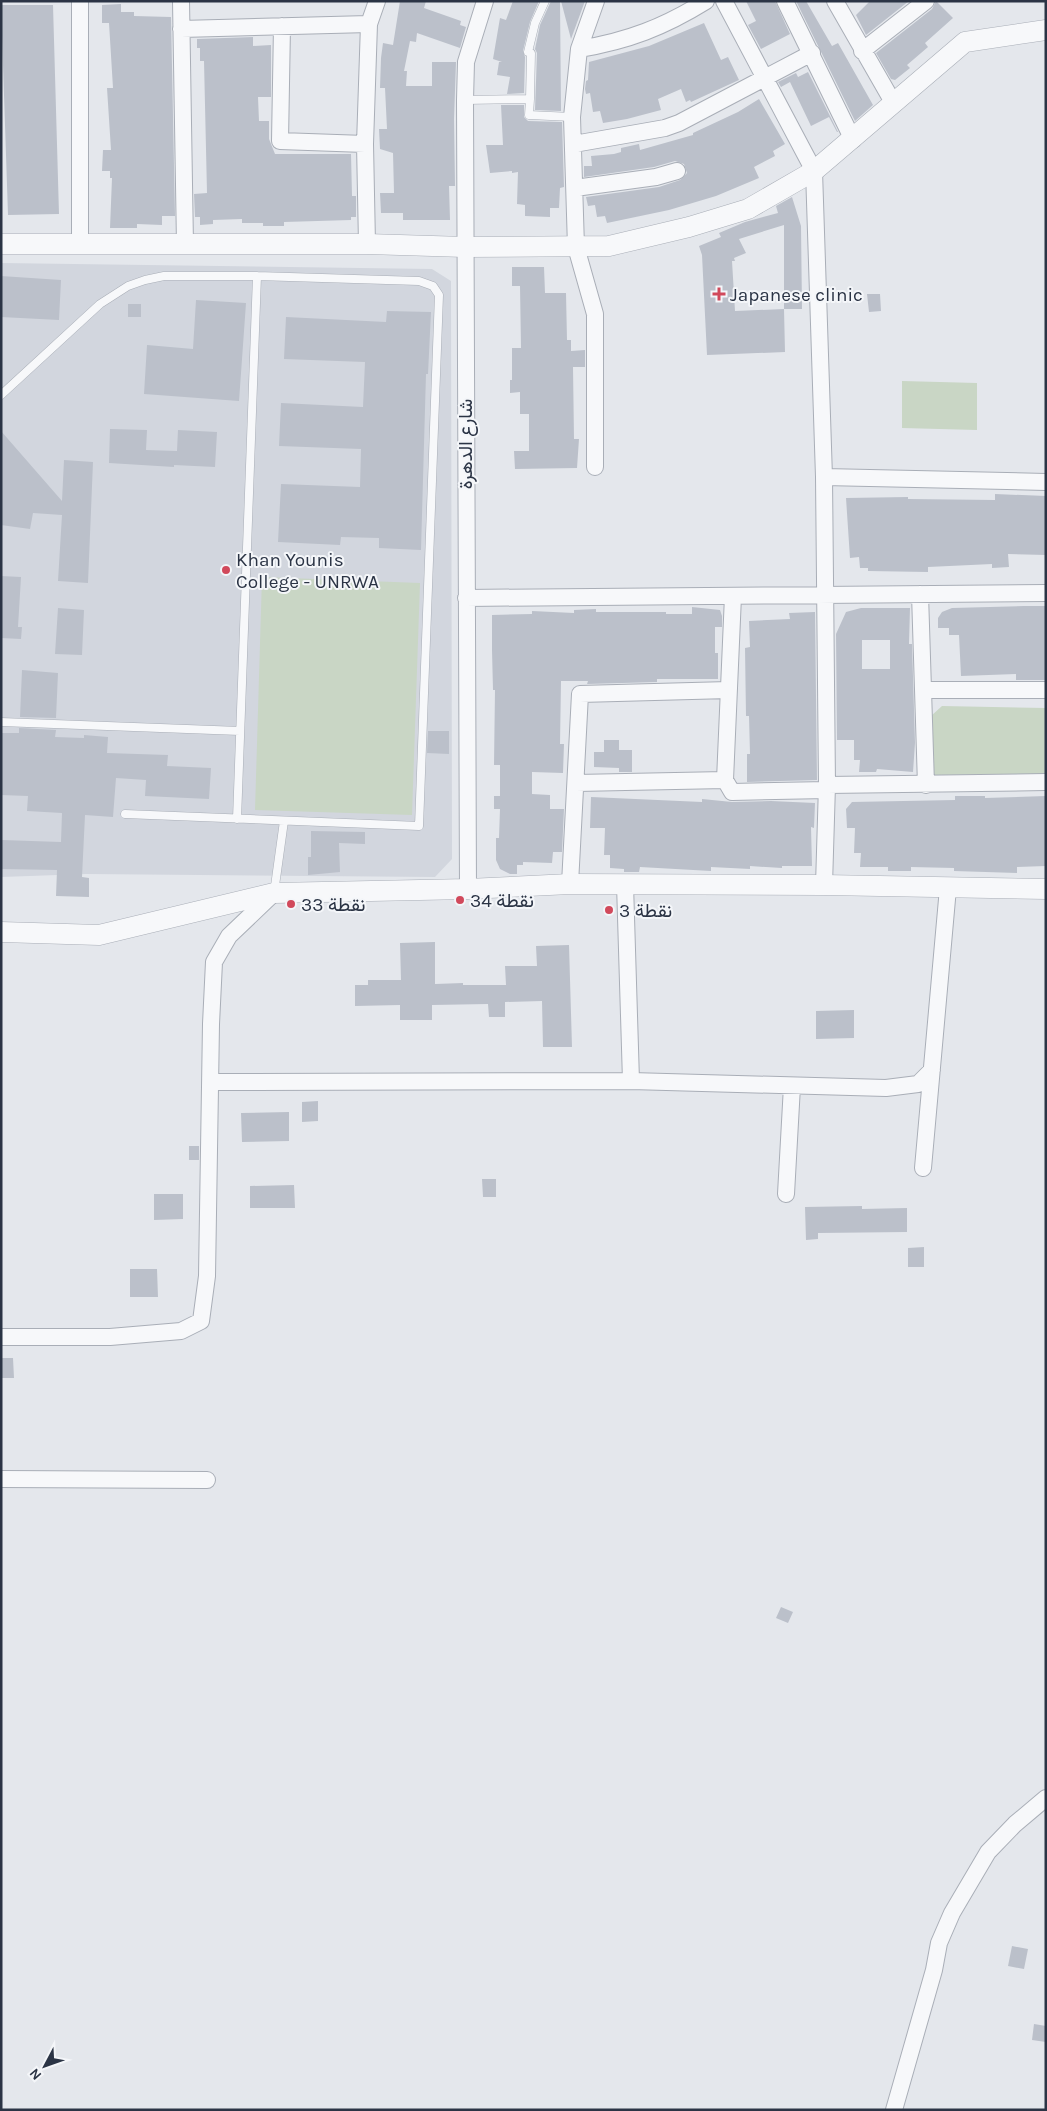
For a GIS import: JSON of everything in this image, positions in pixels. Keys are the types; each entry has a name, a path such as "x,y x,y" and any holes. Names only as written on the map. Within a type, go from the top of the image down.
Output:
{"street":[{"path":"80,1 80,244"},
{"path":"181,1 184,245"},
{"path":"367,244 366,144 369,24 377,1"},
{"name":"شارع الدهرة","path":"468,889 465,100 466,62 486,1"},
{"path":"595,467 595,314 576,247 572,117 579,49 596,1"},
{"path":"579,49 610,44 648,32 679,18 706,1"},
{"path":"724,1 814,172 824,478 827,788 824,885"},
{"path":"785,1 853,140"},
{"path":"862,51 926,1"},
{"path":"839,3 862,51 894,104"},
{"path":"181,29 369,24"},
{"path":"282,26 280,141 366,144"},
{"path":"1,244 609,246 689,227 748,209 814,172 965,42 1046,30"},
{"path":"574,144 665,128 680,123 812,53"},
{"path":"575,188 656,177 676,172"},
{"path":"824,478 1046,482"},
{"path":"466,598 1046,593"},
{"path":"920,594 926,785"},
{"path":"733,596 725,780 732,792 1046,782"},
{"path":"570,884 580,694 729,690"},
{"path":"923,690 1046,690"},
{"path":"576,783 725,780"},
{"path":"1,932 99,935 274,893 468,889 570,884 824,885 1046,889"},
{"path":"625,884 631,1081"},
{"path":"923,1168 948,888"},
{"path":"1,1337 110,1338 181,1331 201,1320 207,1276 211,1024 214,962 229,936 274,893"},
{"path":"210,1082 631,1081 886,1088 918,1084 932,1070"},
{"path":"786,1194 792,1086"},
{"path":"1,1480 207,1480"},
{"path":"894,2110 934,1970 939,1943 952,1913 988,1852 1015,1824 1046,1798"}],"lane":[{"path":"545,1 535,23 528,52 532,53 529,116 572,117"},
{"path":"465,100 530,99"},
{"path":"1,395 100,304 128,286 164,276 256,276 419,281 432,286 439,295 419,826 125,814"},
{"path":"237,819 256,276"},
{"path":"1,722 240,731"},
{"path":"274,893 284,821"}],"shaded area":[{"name":"Khan Younis College - UNRWA","path":"1,263 432,269 451,281 452,859 435,877 86,874 1,877"}],"green space":[{"path":"902,381 977,383 977,430 902,428"},
{"path":"262,577 420,583 412,815 255,810"},
{"path":"942,706 1046,708 1046,774 934,775 931,716"}],"building":[{"path":"400,1 426,1 424,8 461,21 460,25 466,27 460,48 417,33 416,42 410,41 404,71 407,71 406,86 432,86 432,62 456,62 454,119 455,186 449,186 450,220 403,220 403,213 381,213 380,193 394,193 393,153 380,149 379,129 387,129 385,88 380,88 381,58 383,43 393,45"},
{"path":"513,1 539,1 530,22 523,51 525,57 524,93 507,94 510,77 497,75 499,62 502,62 493,59 500,18 506,20"},
{"path":"551,1 560,1 561,111 535,110 537,53 535,49 540,25"},
{"path":"561,1 585,1 571,39"},
{"path":"746,1 775,1 790,34 761,49 748,25 756,21"},
{"path":"796,1 806,1 832,46 838,43 873,105 855,121"},
{"path":"870,1 909,1 866,35 856,15"},
{"path":"936,1 953,18 925,43 928,47 907,65 910,68 895,80 891,79 876,53 932,9"},
{"path":"121,4 121,12 134,12 134,16 171,17 175,216 162,216 162,225 137,224 137,228 110,228 112,178 110,178 110,171 102,171 103,150 111,150 107,88 113,88 109,23 102,23 102,5"},
{"path":"1,5 53,5 59,214 8,215"},
{"path":"704,23 721,60 728,57 739,80 691,102 690,100 686,102 681,89 658,99 661,110 627,119 603,123 600,111 593,112 590,93 586,94 585,89 586,81 588,80 589,62 649,46"},
{"path":"253,37 253,46 271,45 271,97 258,97 259,121 269,121 269,139 275,154 351,154 352,196 356,196 356,217 351,217 351,220 284,222 284,226 263,226 263,223 242,223 242,219 213,220 213,224 200,225 200,217 195,217 194,194 207,193 204,61 200,61 200,48 197,48 197,39"},
{"path":"808,72 838,132 829,117 811,126 790,82 781,87 778,82 796,73 798,77"},
{"path":"759,99 785,144 773,151 775,156 754,167 759,178 716,196 669,210 607,223 605,216 597,217 595,205 588,206 586,197 659,187 680,180 687,173 684,164 675,161 654,167 584,177 584,166 592,166 591,156 614,154 621,152 621,148 639,144 640,150 693,135 693,133 738,112"},
{"path":"501,105 524,105 524,117 528,121 562,122 564,187 560,188 559,208 550,208 550,217 525,216 525,205 517,204 518,172 490,173 486,145 503,145"},
{"path":"792,197 801,226 802,309 784,309 785,352 707,355 702,255 699,246 721,237 719,233 745,222 778,213 776,206","holes":["784,225 784,309 735,311 732,261 735,261 734,258 746,253 739,239"]},
{"path":"512,267 544,267 545,293 566,293 567,340 571,340 571,351 585,350 585,367 573,367 574,439 579,439 577,468 515,469 514,451 529,451 529,414 520,414 520,392 510,393 512,348 521,348 520,286 512,286"},
{"path":"1,276 61,280 59,320 1,317"},
{"path":"867,294 880,294 881,311 869,312"},
{"path":"196,300 246,303 239,401 144,394 147,345 193,349"},
{"path":"128,304 141,304 141,317 128,317"},
{"path":"387,311 431,312 428,374 426,374 421,550 379,548 379,538 341,537 340,545 278,542 281,484 360,487 361,449 279,446 281,403 363,407 365,362 284,359 286,317 386,322"},
{"path":"110,429 147,430 146,450 177,451 178,430 217,432 215,467 174,465 174,467 109,463"},
{"path":"1,431 62,501 64,460 93,462 88,583 58,581 62,515 33,513 30,529 1,525"},
{"path":"995,494 1046,496 1046,555 1008,554 1009,567 992,568 992,564 928,567 928,572 868,571 868,568 860,568 859,557 850,558 846,498 908,497 908,499 995,500"},
{"path":"1,576 21,577 18,627 22,627 21,639 1,638"},
{"path":"1045,606 1046,680 1016,680 1016,674 961,676 959,635 949,635 949,628 938,628 938,618 942,612 952,608"},
{"path":"692,607 720,610 722,627 715,627 718,679 657,679 657,682 587,684 588,681 561,681 560,744 564,744 563,773 532,772 532,794 550,795 550,809 564,809 562,852 553,852 552,863 523,862 523,865 517,865 517,874 510,874 500,869 496,860 496,838 499,838 500,809 494,809 494,796 500,796 500,765 494,765 495,690 493,690 492,615 532,614 532,611 574,613 574,610 596,609 596,612 692,614"},
{"path":"58,608 84,610 82,655 55,654"},
{"path":"861,608 910,608 909,644 912,644 915,743 913,772 877,769 876,772 859,772 860,760 854,760 854,740 837,740 836,634 846,612","holes":["862,640 890,640 890,669 862,669"]},
{"path":"815,612 817,780 747,782 747,754 750,754 749,716 746,716 745,648 750,647 749,621 790,619 789,613"},
{"path":"22,670 58,673 56,718 20,717"},
{"path":"19,728 56,730 55,737 84,738 84,735 108,737 107,753 168,755 167,766 211,768 209,799 145,796 146,780 116,778 113,817 85,815 82,877 89,878 89,897 56,896 57,870 1,869 2,840 61,842 62,813 27,811 28,796 1,795 1,733 19,733"},
{"path":"428,731 449,731 449,754 427,753"},
{"path":"604,740 619,740 619,750 632,750 632,772 619,772 619,768 594,767 594,752 604,752"},
{"path":"955,796 985,796 985,798 1046,796 1046,866 1017,867 1017,873 954,871 954,868 911,867 911,871 888,871 888,867 860,867 861,853 854,853 855,828 847,828 846,809 852,802 955,800"},
{"path":"591,797 702,802 702,799 732,802 815,803 814,828 811,827 812,866 782,866 782,868 750,866 750,869 711,867 711,871 640,867 639,872 624,872 624,869 610,868 610,855 604,855 605,828 590,828"},
{"path":"311,831 365,832 365,844 339,843 340,872 308,875 308,857 311,857"},
{"path":"435,942 435,984 463,983 463,985 506,985 505,966 537,966 536,946 569,945 572,1047 543,1047 542,1001 505,1002 505,1017 489,1017 488,1004 432,1005 432,1020 400,1020 400,1005 355,1006 355,985 368,985 368,980 401,980 400,943"},
{"path":"854,1010 854,1038 816,1039 816,1011"},
{"path":"318,1101 318,1121 302,1122 302,1102"},
{"path":"289,1112 289,1141 242,1142 241,1113"},
{"path":"189,1146 199,1146 199,1160 189,1160"},
{"path":"482,1179 496,1179 496,1197 483,1197"},
{"path":"294,1185 295,1208 250,1208 250,1186"},
{"path":"154,1194 183,1194 183,1219 154,1220"},
{"path":"862,1206 862,1209 907,1208 907,1232 818,1233 818,1239 806,1240 805,1207"},
{"path":"924,1247 924,1267 908,1267 908,1248"},
{"path":"130,1269 157,1269 158,1297 130,1297"},
{"path":"1,1358 13,1358 14,1378 1,1378"},
{"path":"781,1607 793,1612 788,1623 776,1618"},
{"path":"1012,1946 1028,1949 1024,1969 1008,1966"},
{"path":"1034,2024 1046,2026 1046,2042 1032,2040"}],"place":[{"name":"Japanese clinic","path":"719,294"},
{"name":"Khan Younis College - UNRWA","path":"226,570"},
{"name":"نقطة 34","path":"460,900"},
{"name":"نقطة 33","path":"291,904"},
{"name":"نقطة 3","path":"609,910"}]}
